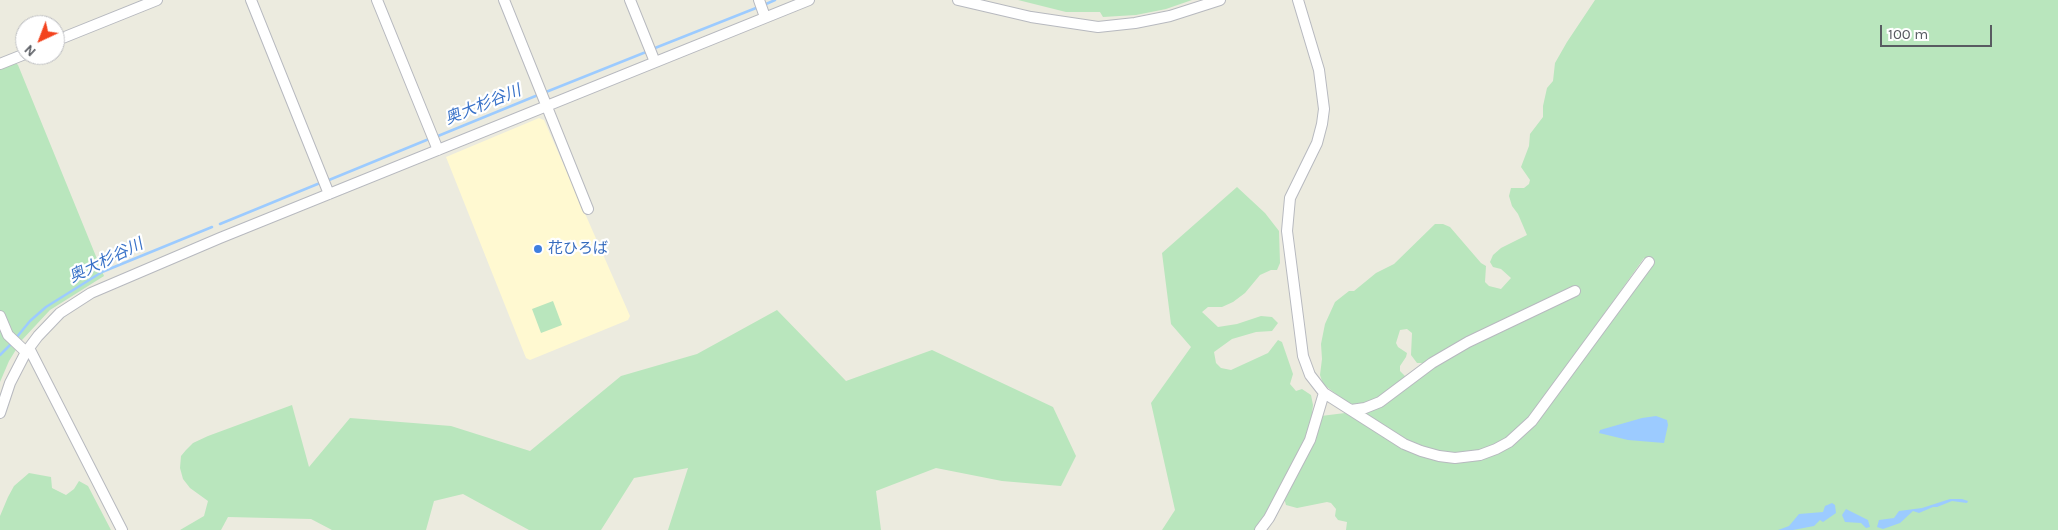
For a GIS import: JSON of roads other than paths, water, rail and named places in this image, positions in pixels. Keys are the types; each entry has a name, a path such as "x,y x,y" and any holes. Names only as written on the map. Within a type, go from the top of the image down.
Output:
{"street":[{"path":"65,38 157,0"},
{"path":"251,0 329,194"},
{"path":"377,0 438,150"},
{"path":"504,0 588,209"},
{"path":"630,0 656,62"},
{"path":"759,0 765,17"},
{"path":"0,413 25,348 60,314 90,293 809,0"},
{"path":"958,0 1031,17 1098,27 1135,23 1170,16 1220,0"},
{"path":"1298,0 1319,70 1324,109 1316,143 1290,198 1286,231 1303,356 1310,375 1324,392 1404,444 1421,451 1439,456 1468,457 1480,455 1509,442 1532,421 1649,262"},
{"path":"0,64 15,58"},
{"path":"1351,410 1364,408 1380,402 1432,363 1461,346 1575,292"},
{"path":"0,316 10,337 25,348 122,530"},
{"path":"1260,530 1269,518 1310,440 1324,392"}],"water":[{"path":"1656,416 1667,420 1668,425 1664,443 1628,440 1599,433 1600,430"},
{"path":"1950,499 1968,501 1967,503 1952,501 1919,513 1913,511 1900,523 1883,529 1877,527 1879,520 1894,518 1899,511 1922,508"},
{"path":"1832,503 1835,505 1836,513 1823,522 1820,520 1814,526 1793,530 1778,530 1789,526 1799,514 1823,512 1825,506"},
{"path":"1846,509 1868,520 1870,527 1866,528 1861,523 1845,522 1842,515"}],"waterway":[{"name":"奥大杉谷川","path":"766,4 775,0"},
{"name":"奥大杉谷川","path":"655,48 756,8"},
{"name":"奥大杉谷川","path":"546,92 646,52"},
{"name":"奥大杉谷川","path":"438,136 538,95"},
{"name":"奥大杉谷川","path":"329,180 429,139"},
{"name":"奥大杉谷川","path":"220,224 320,183"},
{"name":"奥大杉谷川","path":"16,338 30,321 46,307 102,272 212,227"},
{"name":"奥大杉谷川","path":"0,355 13,342"}],"place":[{"name":"花ひろば","path":"538,249"}]}
